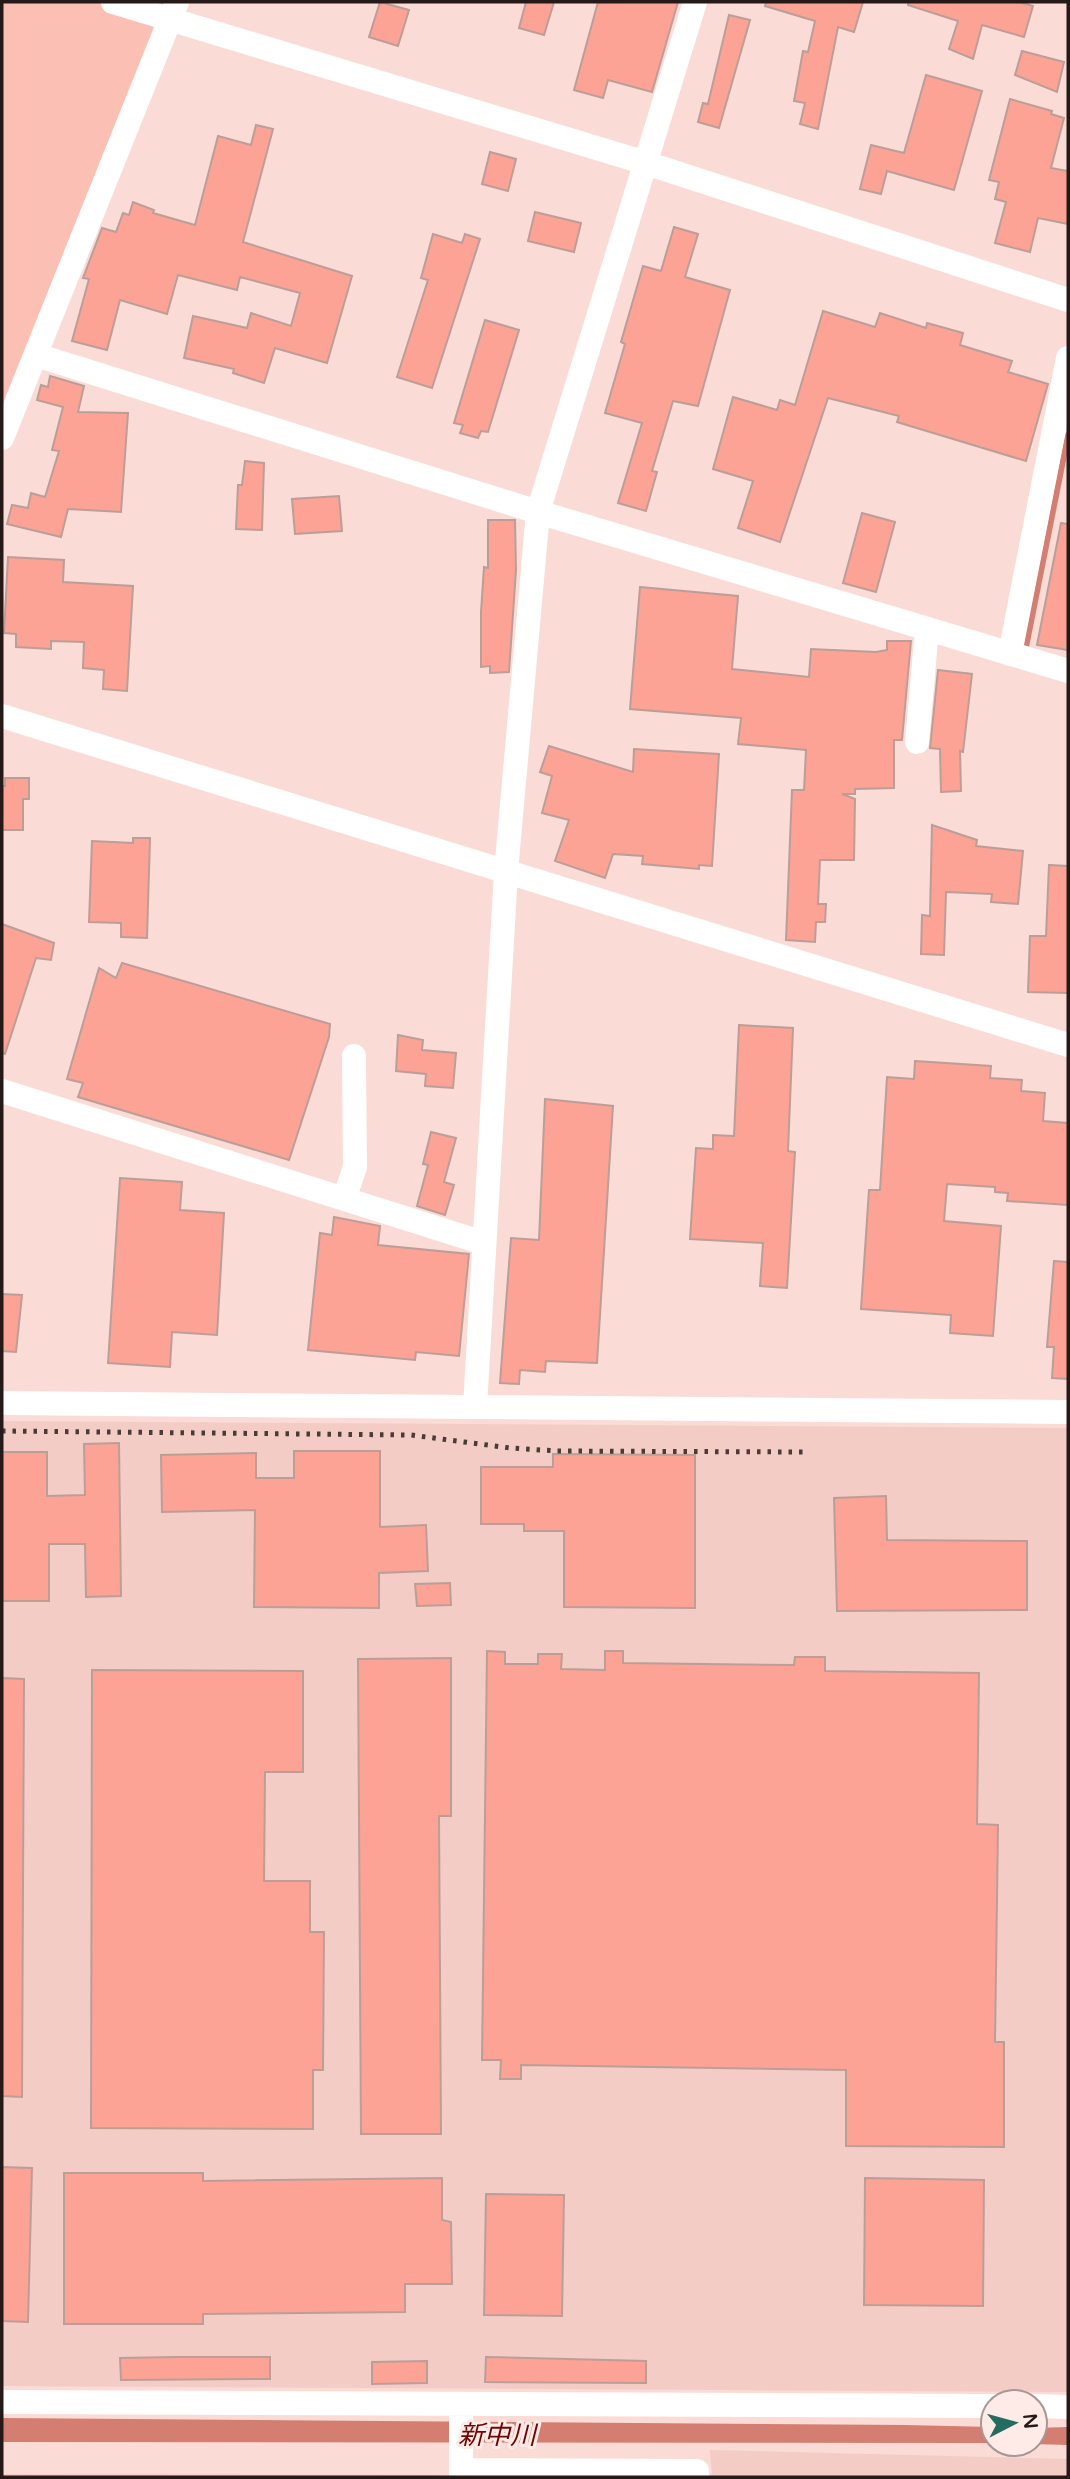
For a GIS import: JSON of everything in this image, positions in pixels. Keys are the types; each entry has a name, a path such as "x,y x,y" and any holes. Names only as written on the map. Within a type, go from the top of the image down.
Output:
{"street":[{"path":"113,2 173,10 1068,300"},
{"path":"475,1407 506,872 538,512 695,2"},
{"path":"2,438 173,10"},
{"path":"36,355 538,512 1068,671"},
{"path":"1010,654 1068,358"},
{"path":"917,743 927,629"},
{"path":"2,716 1068,1045"},
{"path":"344,1199 355,1167 354,1056"},
{"path":"2,1091 484,1243"},
{"path":"2,1403 1068,1412"},
{"path":"2,2402 979,2406"},
{"path":"461,2404 461,2474 697,2471 697,2477"},
{"path":"1049,2406 1068,2407"}],"shaded area":[{"path":"2,2 177,2 2,437"},
{"path":"2,1421 1068,1428 1068,2392 1049,2392 1049,2388 979,2388 979,2391 2,2386"},
{"path":"710,2450 1068,2459 1068,2477 712,2477"},
{"path":"2,2474 441,2475 441,2477 2,2477"}],"water":[{"name":"新中川","path":"2,2418 979,2427 979,2443 2,2442"},
{"path":"1068,2427 1068,2445 1049,2444 1049,2428"}],"building":[{"path":"380,2 409,10 398,46 369,37"},
{"path":"526,2 554,2 544,35 519,28"},
{"path":"598,2 678,2 652,92 608,80 603,98 574,90"},
{"path":"766,2 863,2 854,32 838,27 818,129 800,124 805,103 794,101 803,51 808,52 815,21 765,6"},
{"path":"908,2 1019,2 1033,6 1024,37 982,25 973,59 949,49 958,21 908,5"},
{"path":"729,15 750,20 719,128 698,122 703,103 708,104"},
{"path":"1022,51 1064,62 1057,92 1015,75"},
{"path":"926,75 982,91 954,190 887,171 881,194 860,189 871,145 904,153"},
{"path":"1010,99 1052,111 1051,114 1064,118 1051,168 1068,171 1068,224 1038,218 1030,252 995,243 1006,202 995,199 999,182 989,180"},
{"path":"256,125 273,129 243,242 352,276 327,363 275,348 264,383 233,373 234,369 184,358 193,316 247,328 251,313 291,326 300,293 240,277 237,290 178,275 167,314 120,300 107,350 72,341 89,279 83,278 102,228 116,232 123,213 129,215 133,202 154,210 153,213 195,225 218,136 251,145"},
{"path":"490,152 516,159 508,191 482,184"},
{"path":"535,212 581,223 574,252 528,241"},
{"path":"674,227 698,234 685,277 730,290 698,406 673,401 652,471 657,472 646,511 618,503 642,423 605,413 625,344 621,342 643,266 661,271"},
{"path":"433,234 462,243 465,234 480,239 432,388 397,377 428,280 421,278"},
{"path":"823,311 875,327 880,313 926,328 927,323 963,333 960,345 1012,361 1008,372 1048,384 1026,461 897,422 899,416 828,398 780,542 738,528 753,481 713,469 733,397 777,410 780,400 795,405"},
{"path":"485,320 519,330 488,432 481,431 478,438 460,433 463,425 454,423"},
{"path":"50,376 84,386 78,412 128,413 121,512 68,509 61,537 7,524 12,505 28,508 31,493 45,497 59,451 52,450 63,407 37,400 41,385 48,387"},
{"path":"245,461 264,463 262,530 236,529 238,485 242,485"},
{"path":"339,496 342,531 295,534 292,499"},
{"path":"862,513 895,522 876,592 843,583"},
{"path":"488,520 515,520 516,570 509,672 490,673 490,666 481,667 481,612 484,567 488,568"},
{"path":"1061,523 1068,524 1068,650 1037,645"},
{"path":"8,557 64,560 63,582 133,586 127,691 103,689 104,670 83,668 84,642 51,641 51,649 16,647 16,634 4,633"},
{"path":"640,587 738,596 732,669 809,677 811,649 876,652 887,650 887,641 911,641 902,740 894,740 894,788 855,789 855,794 842,794 855,799 854,860 820,860 818,904 826,904 825,922 816,922 815,942 786,940 792,790 804,790 806,750 738,744 741,718 630,709"},
{"path":"938,670 972,674 963,752 960,751 961,791 941,792 940,749 930,748"},
{"path":"549,746 633,772 634,749 719,754 712,866 699,865 699,869 642,864 643,856 613,854 605,878 555,861 569,820 542,813 552,776 540,772"},
{"path":"5,778 29,778 29,799 23,799 23,830 2,830 2,786 5,786"},
{"path":"932,825 977,840 976,846 1023,851 1018,904 991,902 992,894 946,892 944,955 921,954 922,915 930,916"},
{"path":"133,838 150,838 147,938 121,937 121,923 89,922 92,841 133,843"},
{"path":"1049,865 1068,866 1068,993 1028,992 1030,936 1046,936"},
{"path":"2,924 54,943 51,960 36,958 5,1054 2,1053"},
{"path":"122,963 330,1024 329,1037 289,1160 78,1097 83,1083 67,1079 99,968 116,978"},
{"path":"739,1025 793,1028 788,1151 795,1152 787,1288 760,1286 763,1243 690,1239 696,1148 713,1149 713,1135 734,1136"},
{"path":"398,1035 423,1040 422,1050 456,1053 453,1088 425,1086 426,1074 396,1071"},
{"path":"915,1061 991,1066 990,1078 1022,1080 1021,1091 1045,1093 1043,1121 1068,1123 1068,1205 1007,1201 1008,1193 995,1192 995,1187 947,1184 944,1221 1001,1226 993,1336 950,1333 951,1315 861,1309 869,1190 880,1190 887,1077 914,1079"},
{"path":"545,1099 613,1106 597,1363 546,1361 545,1372 520,1370 519,1384 500,1383 511,1238 539,1240"},
{"path":"431,1132 456,1138 444,1182 454,1185 445,1215 417,1206 428,1165 423,1164"},
{"path":"120,1178 182,1182 180,1210 224,1213 217,1335 172,1332 170,1367 108,1363"},
{"path":"334,1217 380,1226 378,1245 469,1254 459,1356 416,1352 415,1360 308,1350 320,1233 332,1235"},
{"path":"1054,1261 1068,1262 1068,1379 1052,1378 1054,1347 1047,1347"},
{"path":"2,1294 22,1295 16,1352 2,1351"},
{"path":"119,1443 121,1596 86,1597 85,1544 49,1544 49,1601 2,1601 2,1452 47,1452 47,1496 85,1495 84,1444"},
{"path":"294,1451 380,1451 380,1527 426,1525 428,1571 379,1573 379,1608 254,1607 255,1510 162,1512 161,1455 256,1453 256,1478 294,1478"},
{"path":"553,1454 695,1455 695,1608 564,1607 564,1531 524,1531 524,1524 481,1524 481,1467 553,1467"},
{"path":"886,1496 887,1540 1027,1541 1027,1610 837,1611 834,1498"},
{"path":"450,1583 451,1605 417,1606 415,1584"},
{"path":"487,1651 505,1652 505,1664 538,1664 538,1654 562,1654 561,1669 605,1670 605,1651 623,1651 623,1663 794,1665 795,1657 825,1657 825,1671 979,1673 977,1824 998,1825 995,2042 1004,2042 1004,2147 846,2146 846,2070 521,2065 521,2079 500,2079 501,2060 482,2060"},
{"path":"451,1658 451,1816 439,1816 441,2134 361,2134 358,1659"},
{"path":"92,1670 303,1671 303,1772 265,1772 264,1881 310,1881 310,1932 324,1932 323,2070 313,2070 313,2129 91,2128"},
{"path":"2,1678 24,1679 22,2097 2,2096"},
{"path":"2,2167 32,2168 28,2322 2,2321"},
{"path":"64,2173 203,2173 203,2181 442,2178 442,2220 451,2222 452,2284 405,2284 405,2312 203,2314 203,2324 64,2324"},
{"path":"865,2178 984,2180 983,2306 864,2305"},
{"path":"486,2194 564,2195 562,2316 484,2315"},
{"path":"270,2357 270,2379 121,2380 120,2358"},
{"path":"486,2357 646,2361 646,2383 485,2382"},
{"path":"427,2361 427,2383 372,2384 372,2362"}],"waterway":[{"path":"1025,652 1068,435"}],"railway":[{"path":"2,1431 411,1435 510,1448 557,1451 804,1452"}]}
